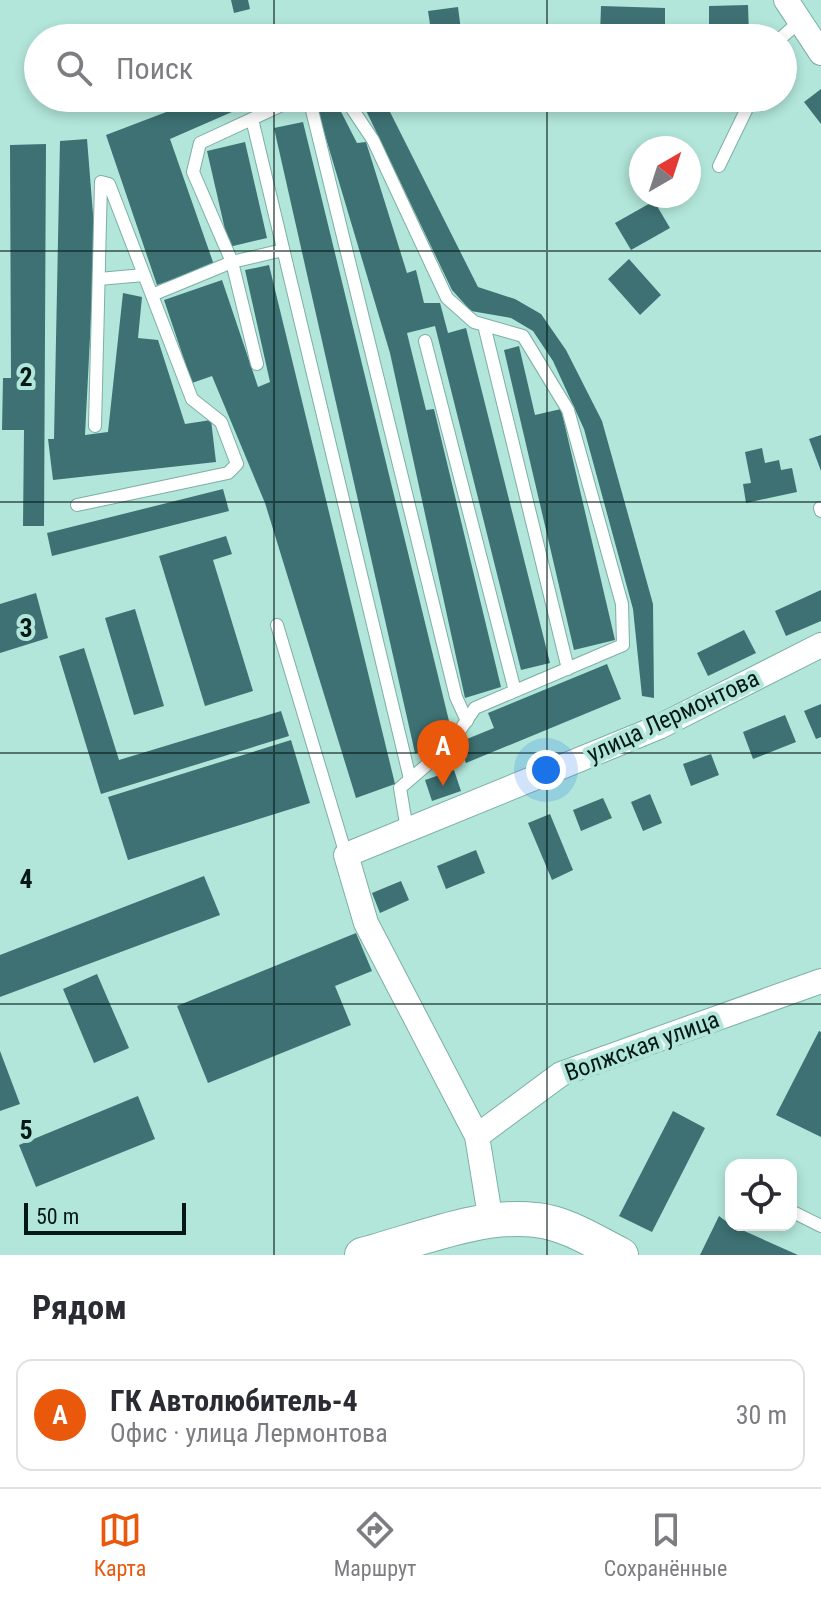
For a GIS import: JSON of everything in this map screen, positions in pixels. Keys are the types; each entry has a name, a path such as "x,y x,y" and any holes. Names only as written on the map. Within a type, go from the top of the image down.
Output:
{"main road":[{"path":"362,1255 491,1222 537,1220 576,1232 621,1255"}],"street":[{"path":"786,0 821,53"},
{"name":"улица Лермонтова","path":"346,855 659,727 821,645"},
{"path":"346,855 366,923 477,1136 491,1222"},
{"name":"Волжская улица","path":"477,1136 561,1074 821,981"}],"lane":[{"path":"797,24 800,21"},
{"path":"257,364 232,262 193,172 200,143 267,112"},
{"path":"312,112 456,697 467,721"},
{"path":"354,112 373,140 447,298 474,322 523,336 568,410 622,604 623,645 475,708 450,745 400,788 407,830"},
{"path":"719,166 745,112"},
{"path":"252,119 410,779"},
{"path":"77,505 228,473 237,464 221,422 192,399 109,184 101,182 95,426"},
{"path":"152,295 232,262 283,250"},
{"path":"99,279 144,275"},
{"path":"484,325 568,669"},
{"path":"425,341 515,691"},
{"path":"277,625 346,855"},
{"path":"797,1214 821,1226"}],"building":[{"path":"231,0 248,0 250,9 234,13"},
{"path":"748,5 749,24 709,24 709,6"},
{"path":"601,6 665,8 665,24 600,24"},
{"path":"458,7 460,24 430,24 428,11"},
{"path":"821,89 821,124 804,102"},
{"path":"166,112 232,112 170,139 214,265 157,285 106,135"},
{"path":"318,112 341,112 357,143 366,142 407,273 416,270 424,303 440,303 448,333 466,328 550,663 521,670 435,326 407,333 426,410 434,409 501,687 465,698 390,353"},
{"path":"367,112 390,112 478,287 515,299 541,314 566,350 602,421 653,604 654,698 642,696 633,609 584,429 553,361 533,331 511,318 471,311 452,290"},
{"path":"303,122 450,725 433,730 436,748 415,753 274,128"},
{"path":"87,139 95,239 85,435 108,432 123,293 142,297 138,338 158,340 185,424 211,420 216,462 53,480 48,439 54,439 60,141"},
{"path":"245,142 267,238 229,247 207,151"},
{"path":"46,144 44,526 23,526 24,430 2,430 3,378 11,378 10,145"},
{"path":"642,208 658,208 670,228 631,250 615,223"},
{"path":"629,259 661,295 640,315 608,279"},
{"path":"269,265 395,784 356,798 265,503 212,376 192,383 164,300 222,280 258,387 270,382 245,270"},
{"path":"519,346 535,415 561,409 615,640 574,650 504,350"},
{"path":"821,435 821,471 809,439"},
{"path":"762,448 765,463 779,460 781,470 792,468 797,492 746,503 743,484 751,483 745,452"},
{"path":"223,489 229,511 52,556 47,533"},
{"path":"226,536 232,554 213,560 253,691 205,706 159,556"},
{"path":"821,590 821,621 786,636 775,611"},
{"path":"36,593 48,638 0,653 0,604"},
{"path":"135,609 164,706 134,715 105,618"},
{"path":"744,630 756,653 708,676 697,653"},
{"path":"84,648 119,760 281,711 289,736 101,794 59,656"},
{"path":"607,664 621,699 466,763 457,743 494,728 488,713"},
{"path":"821,704 821,737 816,739 804,711"},
{"path":"785,715 796,742 753,759 743,732"},
{"path":"291,740 310,803 128,860 108,797"},
{"path":"711,754 719,775 691,786 683,764"},
{"path":"454,770 461,791 432,801 425,780"},
{"path":"650,794 662,823 643,831 631,802"},
{"path":"603,798 612,818 581,831 573,810"},
{"path":"550,814 573,870 552,880 528,823"},
{"path":"476,850 485,873 446,889 437,866"},
{"path":"204,876 220,915 0,997 0,955"},
{"path":"401,881 409,900 380,913 372,893"},
{"path":"356,933 372,971 335,986 351,1025 208,1083 177,1006"},
{"path":"97,974 129,1048 94,1063 63,989"},
{"path":"821,1032 821,1137 776,1115"},
{"path":"0,1051 20,1104 0,1111"},
{"path":"138,1096 155,1139 36,1187 19,1145"},
{"path":"673,1111 705,1128 652,1232 619,1216"},
{"path":"719,1216 725,1220 725,1231 744,1231 798,1255 700,1255"}],"place":[{"name":"ГК Автолюбитель-4","path":"443,786"}]}
